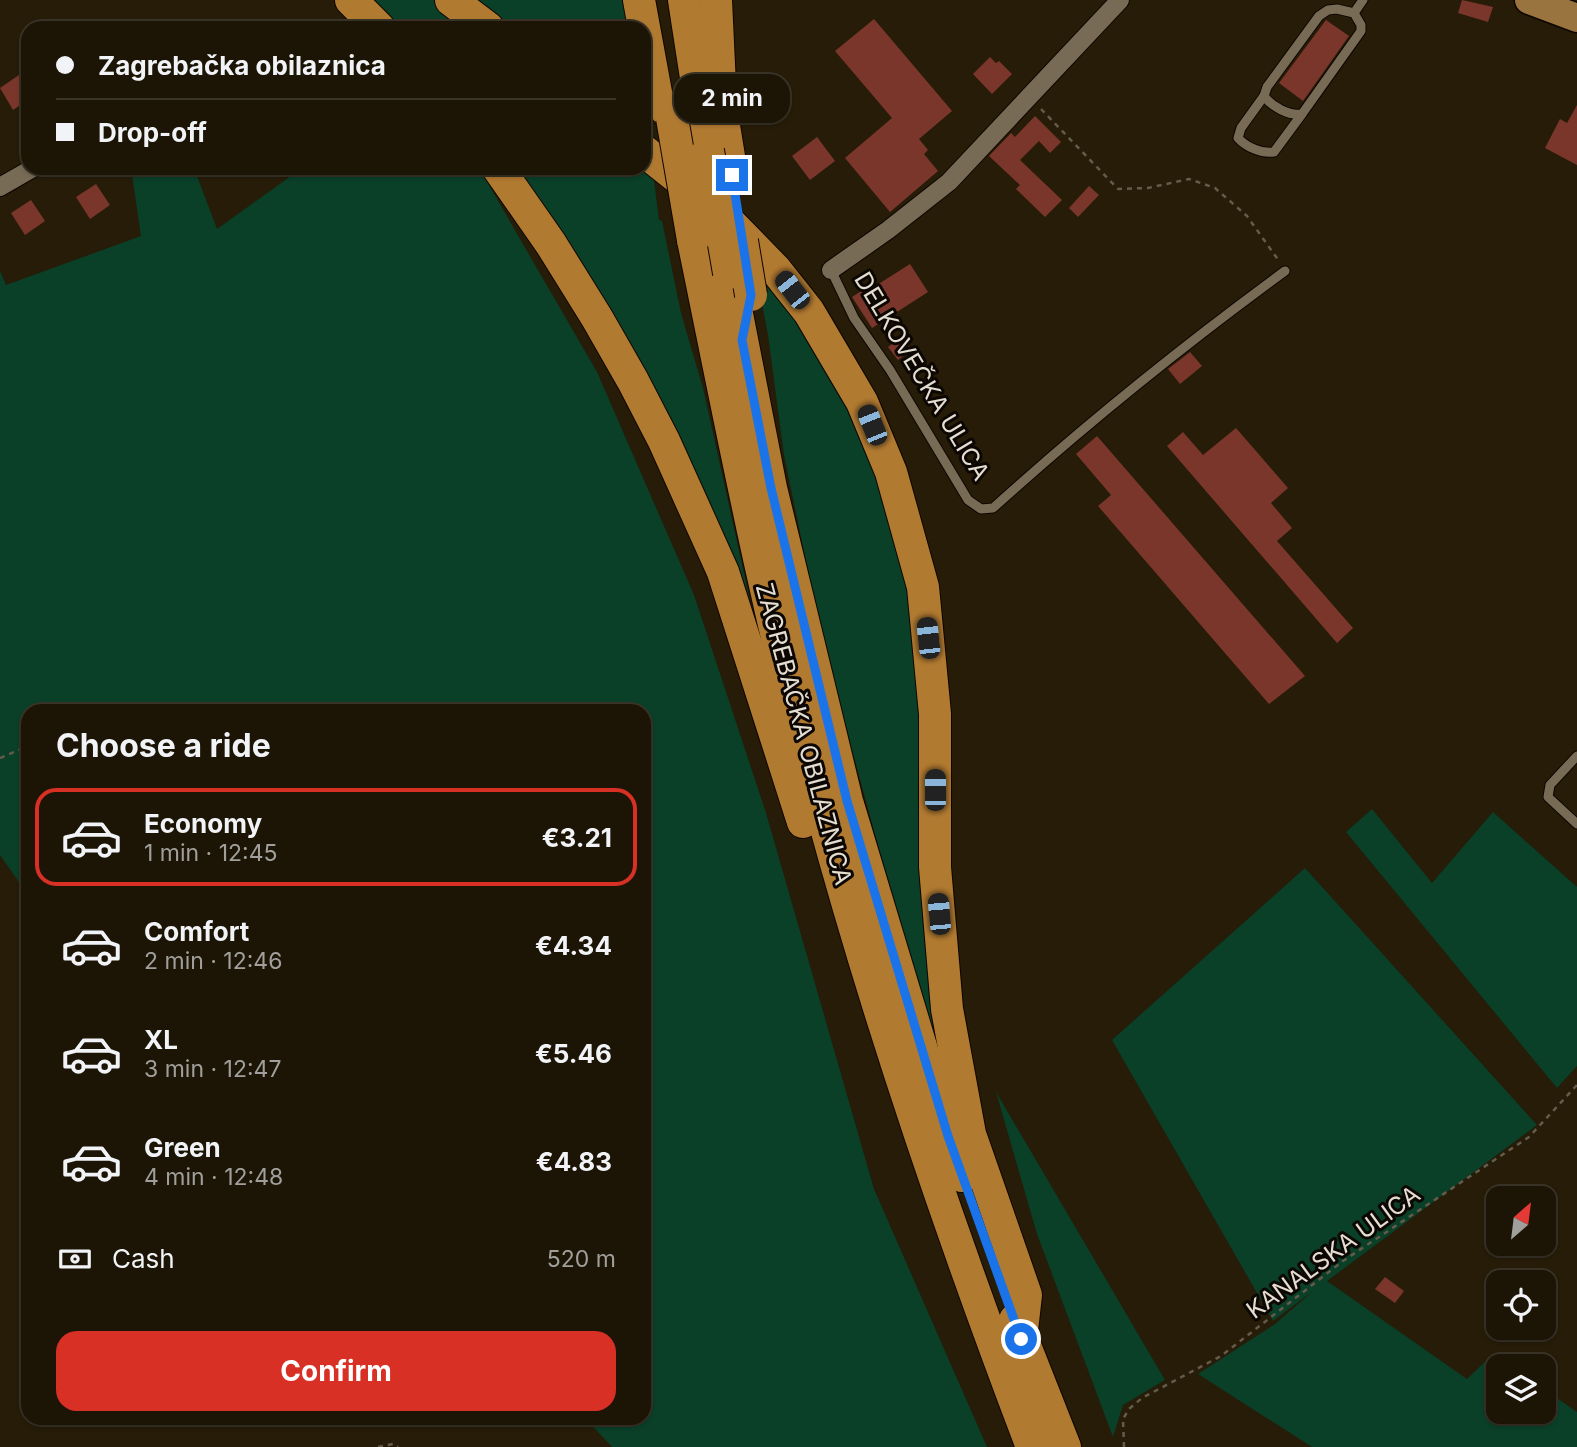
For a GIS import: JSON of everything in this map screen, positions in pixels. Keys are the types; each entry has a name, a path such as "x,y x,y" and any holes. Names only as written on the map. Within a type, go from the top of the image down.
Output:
{"highway":[{"path":"351,0 373,21"},
{"path":"451,0 479,21"},
{"path":"639,0 643,21"},
{"name":"ZAGREBAČKA OBILAZNICA","path":"655,0 693,240 760,568 820,807 897,1068 977,1303 1031,1447"},
{"name":"ZAGREBAČKA OBILAZNICA","path":"684,0 708,151 740,284 742,340 771,488 847,801 948,1136 1021,1339 1065,1447"},
{"path":"716,0 721,107 732,175 740,284"},
{"path":"651,65 657,98 672,118"},
{"path":"651,157 715,208 775,269 809,312 862,402 891,472 923,587 935,714 935,867 947,1009 970,1134 1026,1295 1021,1339"},
{"path":"503,175 551,244 633,381 664,441 723,572 797,803 866,1033 897,1068"}],"main road":[{"path":"1529,0 1577,18"}],"street":[{"name":"DELKOVEČKA ULICA","path":"831,270 949,182 1120,0"},
{"path":"0,187 21,175"}],"lane":[{"path":"1354,13 1363,0"},
{"path":"1337,9 1354,13 1361,25 1359,37 1274,152 1266,153 1243,144 1238,138 1241,128 1319,16 1328,10 1337,9"},
{"path":"1264,96 1282,110 1296,115 1302,114"},
{"name":"DELKOVEČKA ULICA","path":"831,270 853,318 890,370 968,499 981,509 993,508 1070,438 1208,328 1285,271"},
{"path":"1577,756 1550,785 1549,797 1577,824"}],"path":[{"path":"1029,97 1118,189 1148,188 1189,180 1215,188 1247,216 1285,271"},
{"path":"0,758 21,749"},
{"name":"KANALSKA ULICA","path":"1124,1447 1123,1419 1129,1409 1142,1398 1221,1356 1343,1261 1529,1137 1577,1085"},
{"path":"378,1447 393,1444 398,1447"}],"green space":[{"path":"362,0 435,0 462,21 384,21"},
{"path":"465,0 628,0 631,21 493,21"},
{"path":"651,165 659,220 662,221 681,313 703,388 760,646 513,175 651,175"},
{"path":"132,175 197,175 217,229 292,175 483,175 597,372 694,595 766,813 874,1189 987,1447 612,1447 592,1425 651,1425 651,704 21,704 21,885 0,855 0,271 6,285 141,236"},
{"path":"754,263 793,309 866,436 914,594 939,1050 887,879 822,639 784,455 768,335"},
{"path":"1372,809 1432,883 1493,812 1577,887 1577,1066 1557,1088 1346,832"},
{"path":"1305,868 1537,1125 1327,1281 1467,1379 1486,1361 1486,1424 1556,1424 1556,1397 1577,1412 1577,1447 1312,1447 1198,1374 1275,1324 1313,1291 1273,1321 1112,1040"},
{"path":"996,1092 1165,1380 1123,1405 1113,1437 1037,1234"}],"building":[{"path":"1462,0 1493,7 1488,22 1458,13"},
{"path":"874,19 952,111 919,139 928,150 924,154 938,171 890,212 845,158 892,118 835,51"},
{"path":"1326,20 1349,36 1303,101 1279,83"},
{"path":"990,57 996,63 999,61 1012,74 992,94 973,74"},
{"path":"19,75 21,105 13,110 0,88"},
{"path":"1577,105 1577,165 1545,148 1560,119 1567,123"},
{"path":"1035,116 1061,142 1050,153 1039,141 1020,160 1062,200 1045,217 1016,189 1020,185 989,156 1011,133 1015,137"},
{"path":"817,137 835,161 810,180 792,156"},
{"path":"96,184 110,205 90,219 76,197"},
{"path":"1089,186 1099,195 1078,217 1069,208"},
{"path":"31,200 45,221 25,235 11,213"},
{"path":"910,264 928,292 872,328 852,297"},
{"path":"901,337 912,349 898,360 888,347"},
{"path":"1190,352 1202,366 1180,384 1168,369"},
{"path":"1236,428 1288,488 1271,503 1292,528 1277,541 1353,628 1337,643 1167,446 1183,432 1203,455"},
{"path":"1097,436 1305,676 1269,704 1098,506 1111,495 1076,454"},
{"path":"1385,1277 1404,1291 1395,1303 1375,1289"}],"route":[{"path":"732,175 751,295 742,340 771,488 847,801 948,1136 1021,1339"}]}
